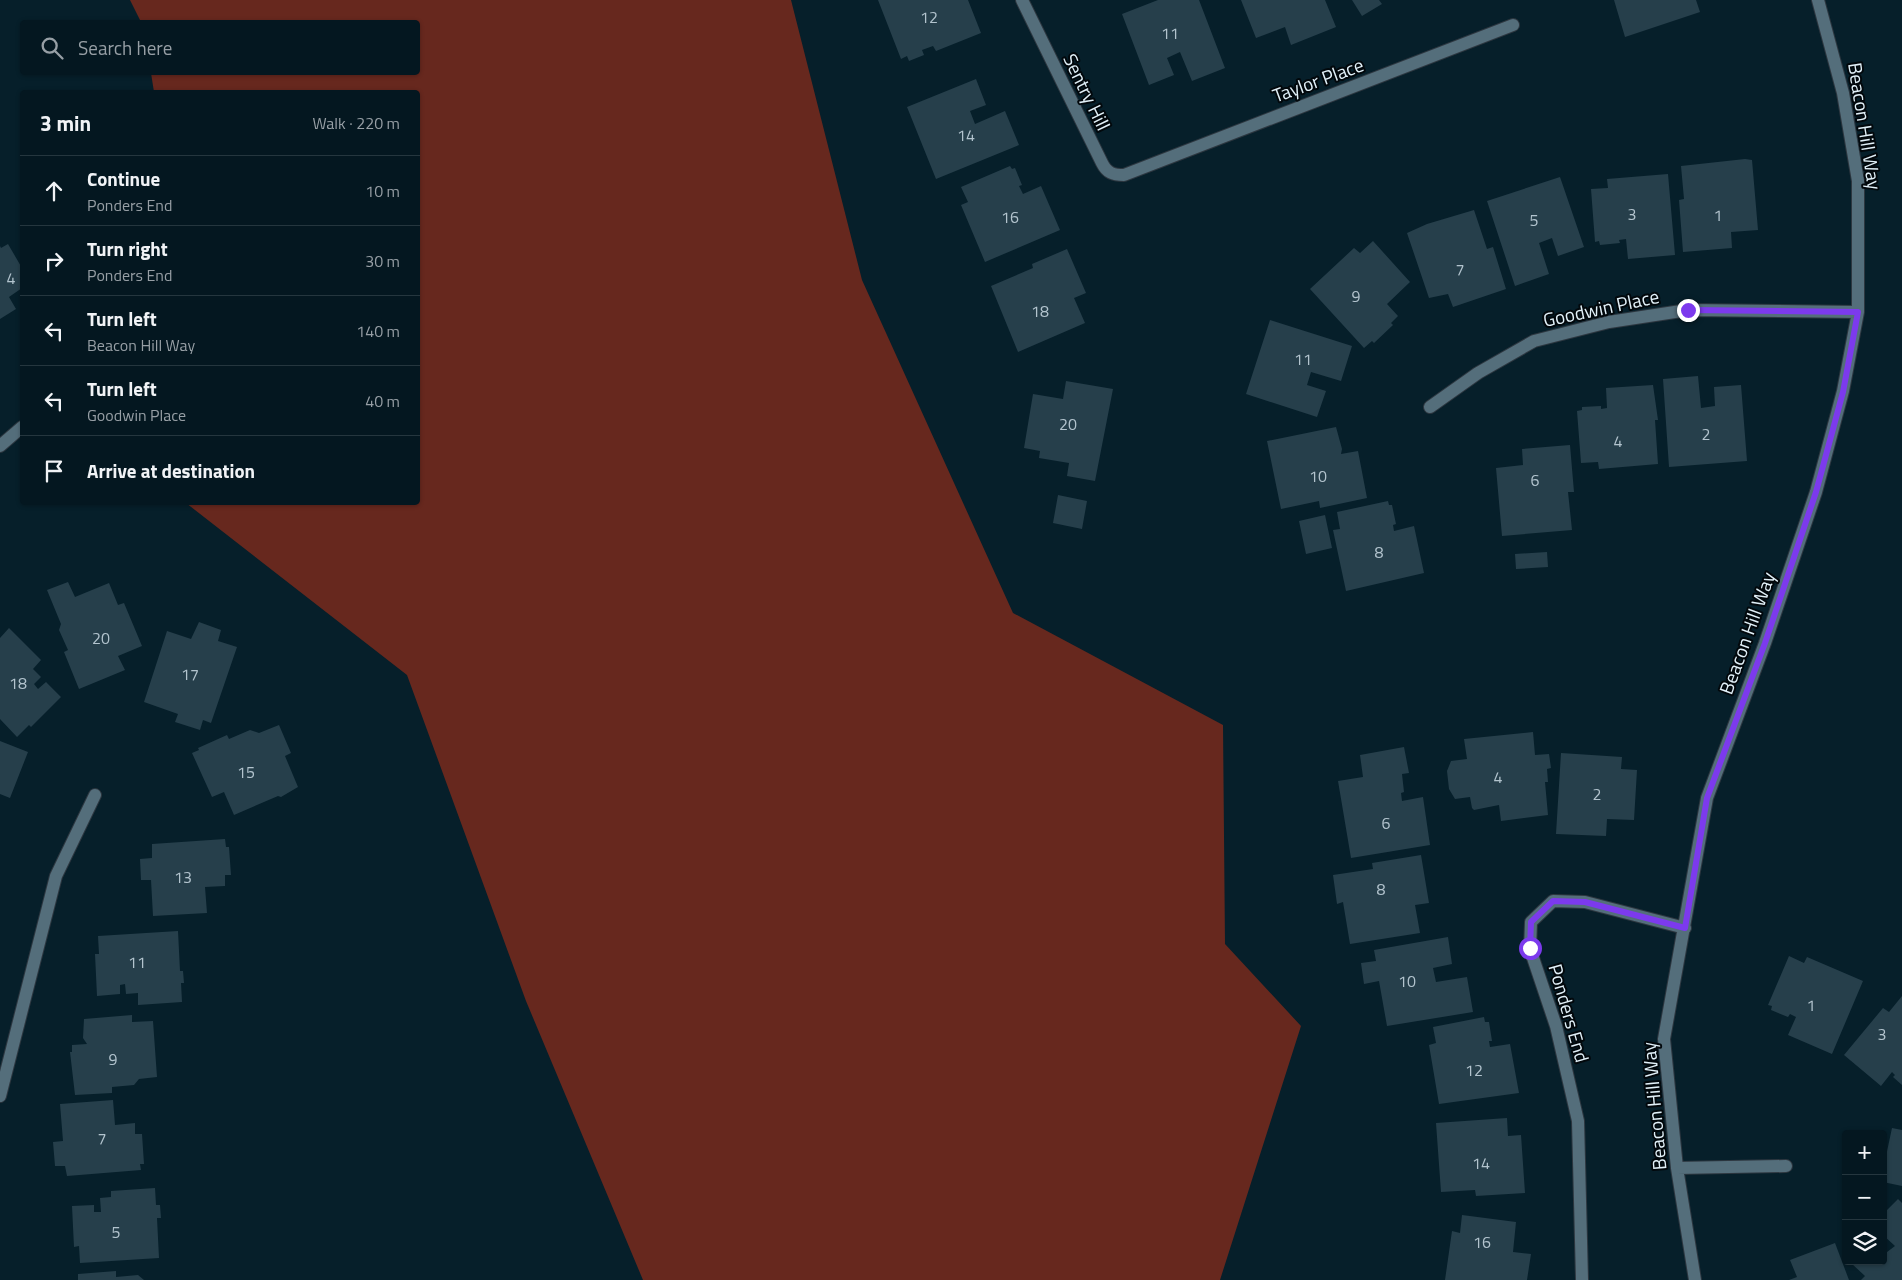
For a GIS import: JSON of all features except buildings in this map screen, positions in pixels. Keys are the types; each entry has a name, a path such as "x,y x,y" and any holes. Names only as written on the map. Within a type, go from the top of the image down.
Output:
{"street":[{"name":"Sentry Hill","path":"1022,0 1106,172 1124,175 1135,170"},
{"name":"Beacon Hill Way","path":"1695,1280 1677,1168 1664,1038 1707,798 1765,643 1816,492 1843,392 1858,312 1858,181 1844,93 1818,0"},
{"name":"Taylor Place","path":"1135,170 1408,67 1513,25"},
{"name":"Goodwin Place","path":"1430,407 1478,373 1534,341 1610,322 1688,310 1858,312"},
{"path":"0,446 20,429"},
{"path":"0,1096 56,876 95,795"},
{"name":"Ponders End","path":"1582,1280 1578,1120 1556,1026 1530,948 1531,922 1553,901 1585,902 1685,928"},
{"path":"1677,1168 1786,1166"}],"shaded area":[{"path":"130,0 791,0 862,280 1013,613 1223,725 1225,944 1301,1026 1220,1280 643,1280 526,1001 407,675 189,505 420,505 420,90 154,90 151,75 420,75 420,20 140,20"}],"route":[{"path":"1530,948 1531,922 1553,901 1585,902 1685,928 1707,798 1765,643 1816,492 1843,392 1858,312 1688,310"}]}
